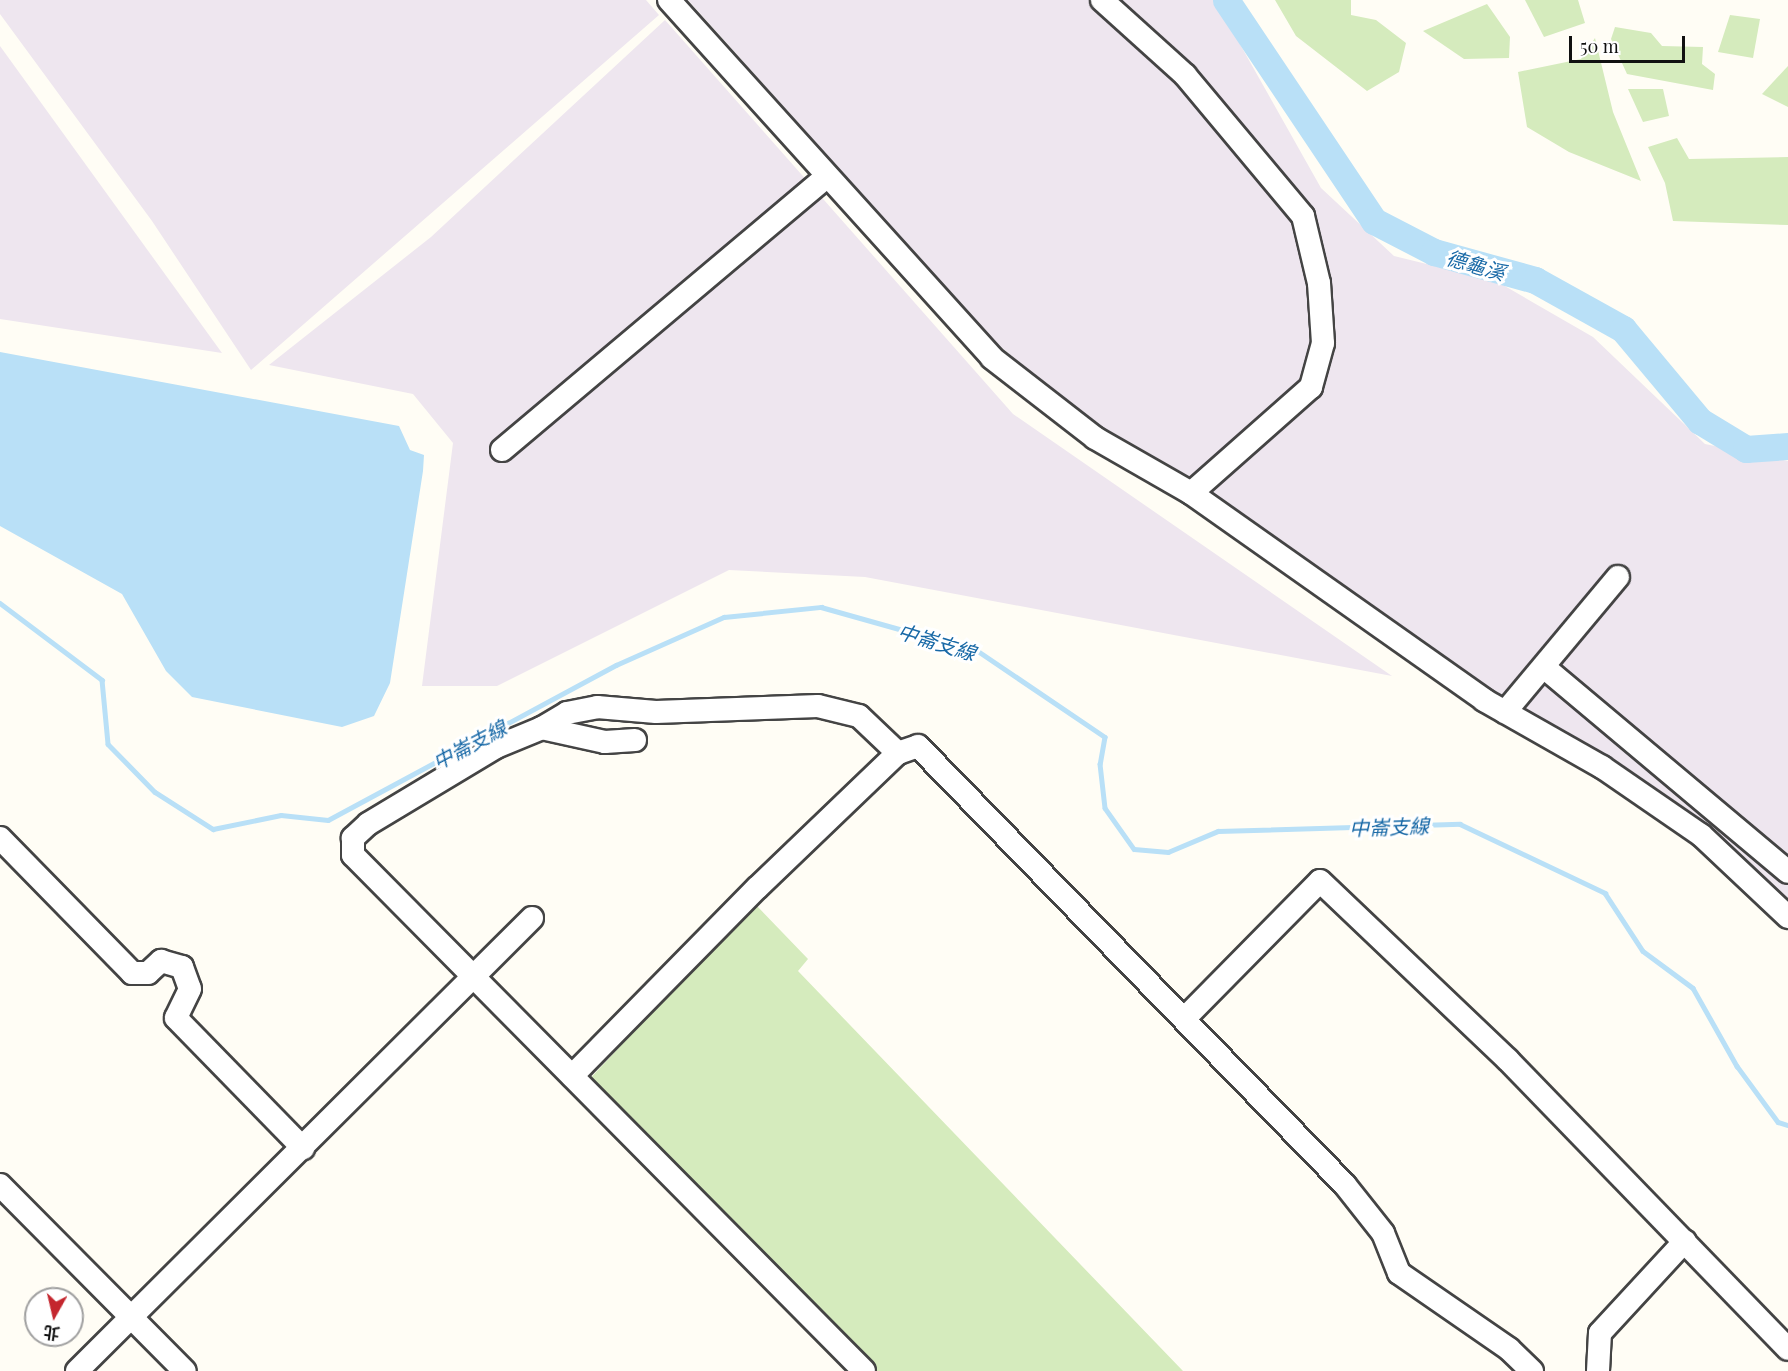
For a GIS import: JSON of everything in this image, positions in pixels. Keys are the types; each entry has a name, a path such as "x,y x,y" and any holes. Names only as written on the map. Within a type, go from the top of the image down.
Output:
{"lane":[{"path":"669,0 993,358 1095,438 1191,493 1505,712 1602,767 1701,835 1788,917"},
{"path":"1102,0 1185,75 1303,216 1320,283 1323,342 1311,387 1191,493"},
{"path":"502,450 827,176"},
{"path":"1505,712 1545,668 1618,577"},
{"path":"1545,668 1788,872"},
{"path":"864,1371 572,1076 473,981 353,855 353,838 496,747 542,728 567,713 597,707 656,712 818,706 859,716 898,753"},
{"path":"542,728 604,742 635,740"},
{"path":"572,1076 898,753 918,746 1345,1185 1383,1233 1399,1273 1509,1348 1532,1371"},
{"path":"0,838 132,973 148,973 160,961 182,967 190,989 176,1018 303,1148"},
{"path":"1185,1018 1320,881 1508,1060 1685,1240 1788,1349"},
{"path":"77,1371 130,1316 473,981 532,918"},
{"path":"0,1185 185,1371"},
{"path":"1598,1371 1600,1333 1685,1240"}],"shaded area":[{"path":"0,0 646,0 659,15 251,370 152,221 0,14"},
{"path":"688,0 1215,0 1321,188 1394,256 1496,281 1593,337 1705,444 1788,461 1788,901 1662,792 1467,676 1101,431 994,341"},
{"path":"665,20 1013,414 1392,676 865,577 729,570 497,686 422,686 453,443 413,394 269,365 431,237"},
{"path":"0,46 222,353 0,319"}],"green space":[{"path":"1275,0 1351,0 1351,15 1376,20 1406,43 1399,72 1367,91 1296,36"},
{"path":"1525,0 1578,0 1585,23 1544,37"},
{"path":"1487,4 1510,37 1509,58 1464,59 1423,31"},
{"path":"1730,15 1760,19 1753,58 1718,52"},
{"path":"1615,27 1651,33 1662,46 1703,47 1702,64 1715,74 1713,90 1627,74 1611,39"},
{"path":"1595,38 1613,112 1641,181 1569,152 1527,127 1518,72 1581,59"},
{"path":"1788,66 1788,107 1762,94"},
{"path":"1628,89 1663,89 1669,116 1643,122"},
{"path":"1677,138 1689,159 1788,157 1788,225 1673,221 1665,183 1648,147"},
{"path":"754,903 808,959 798,971 1183,1371 860,1371 634,1143 644,1132 584,1085"}],"water":[{"path":"0,352 399,426 410,450 424,455 423,471 390,683 374,716 342,727 192,697 166,671 122,594 0,526"}],"waterway":[{"name":"德龜溪","path":"1226,0 1374,221 1434,252 1535,280 1623,329 1700,421 1746,449 1788,446"},
{"name":"中崙支線","path":"0,603 102,680 108,744 155,792 213,829 281,815 328,820 616,665 724,617 821,607 978,651 1105,737 1100,764 1105,808 1134,849 1168,852 1218,831 1460,824 1605,893 1643,951 1693,988 1737,1066 1778,1122 1788,1125"}]}
